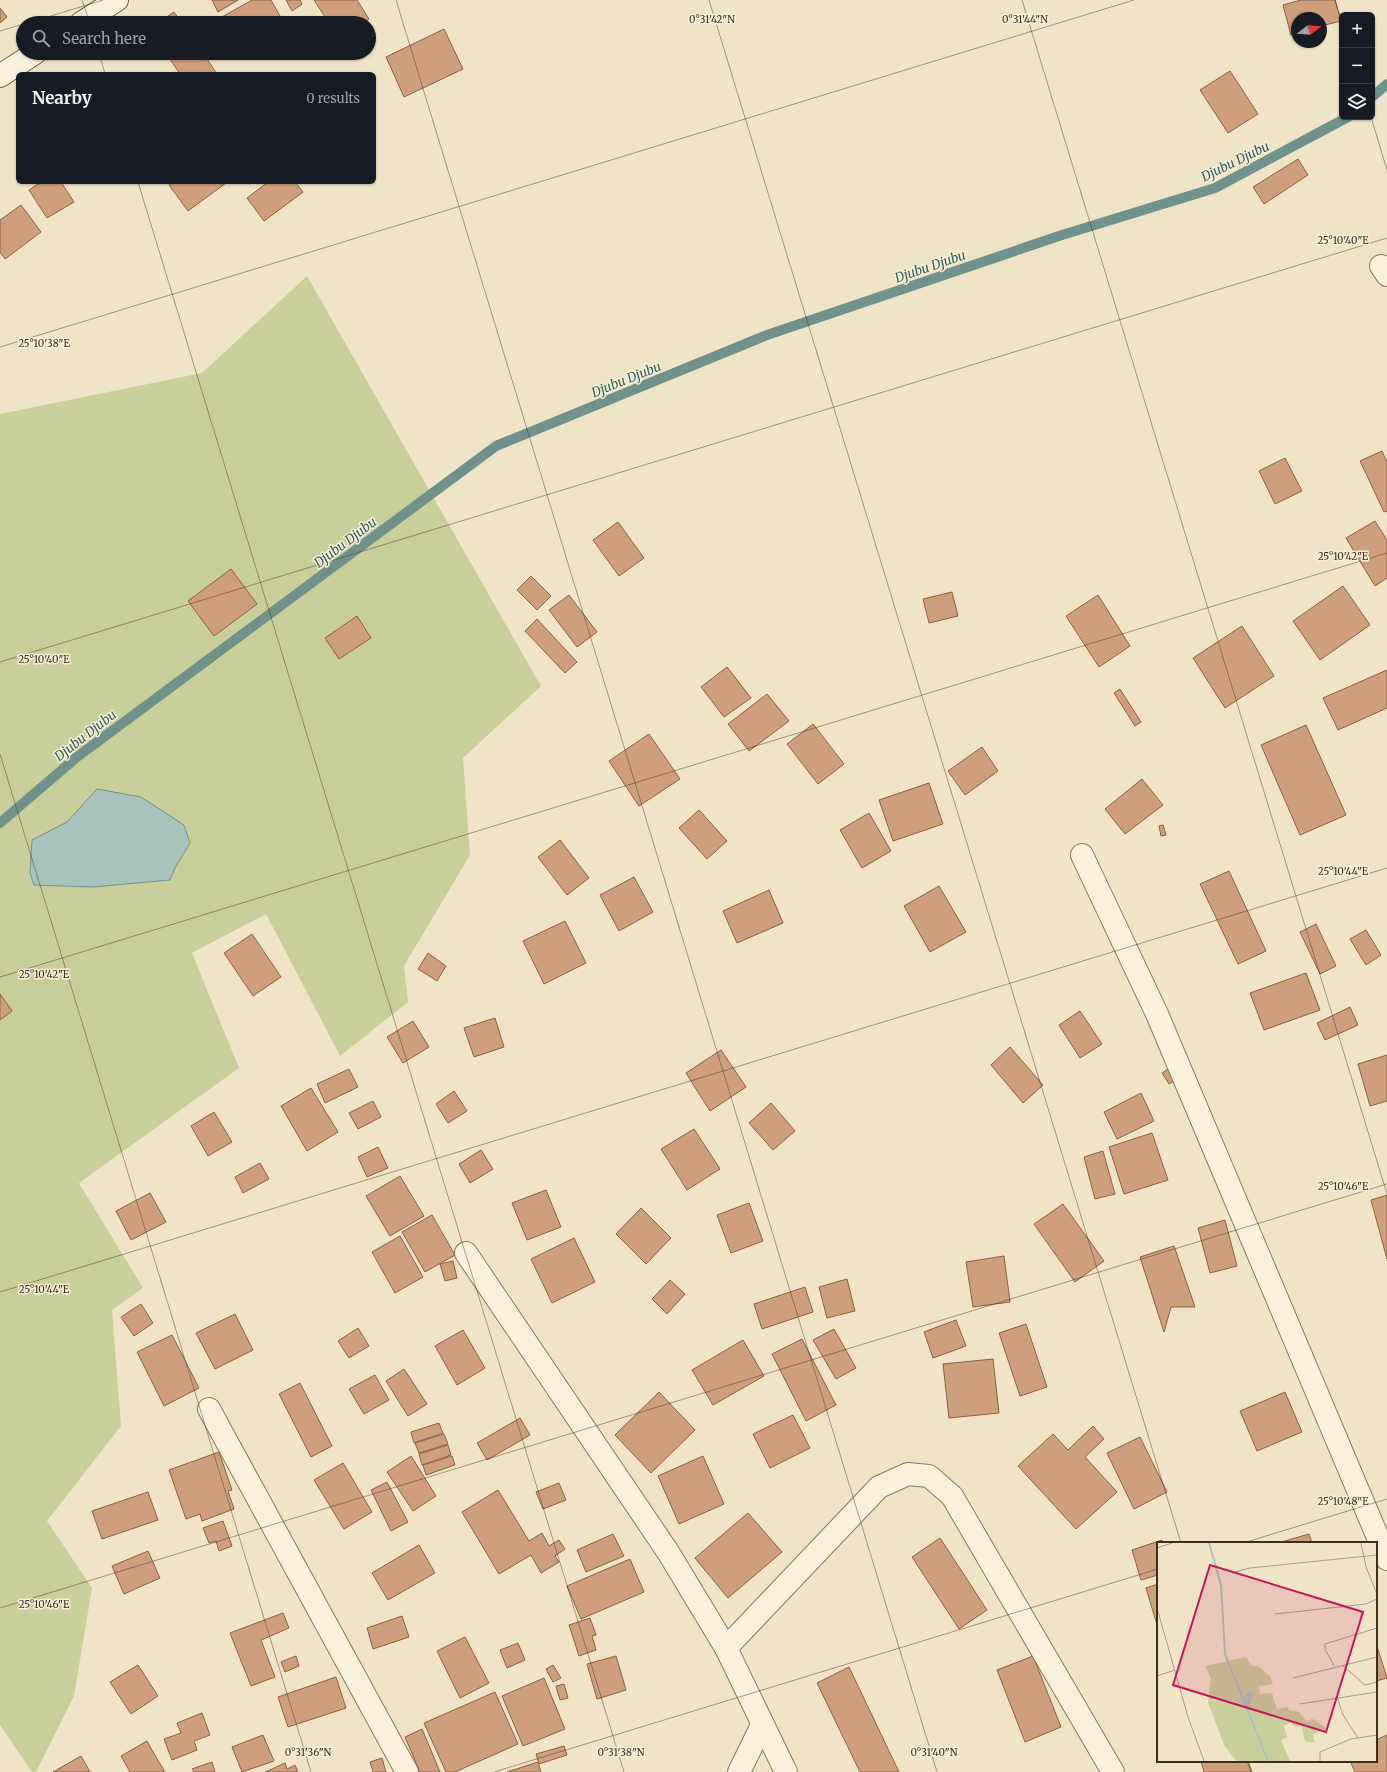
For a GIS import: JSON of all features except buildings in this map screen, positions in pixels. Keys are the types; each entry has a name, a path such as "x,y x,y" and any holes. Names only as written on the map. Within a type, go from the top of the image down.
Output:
{"street":[{"path":"92,16 117,0"},
{"path":"0,76 24,60"},
{"path":"1082,856 1157,1014 1387,1559"},
{"path":"466,1253 668,1552 726,1648 786,1772"},
{"path":"210,1409 407,1772"},
{"path":"726,1648 879,1487 908,1474 929,1476 952,1496 1113,1772"},
{"path":"739,1772 762,1725"}],"green space":[{"path":"307,276 541,686 463,758 470,855 404,966 408,1002 340,1056 266,914 192,953 239,1068 79,1183 143,1288 112,1310 121,1426 47,1521 92,1588 74,1696 36,1772 32,1772 0,1725 0,414 202,373"}],"water":[{"path":"97,789 141,797 184,825 190,843 175,868 170,880 93,887 34,885 30,873 32,840 67,822"}],"waterway":[{"name":"Djubu Djubu","path":"1375,94 1387,84"},
{"name":"Djubu Djubu","path":"0,823 77,757 496,446 767,335 1062,235 1215,188 1342,120"}]}
